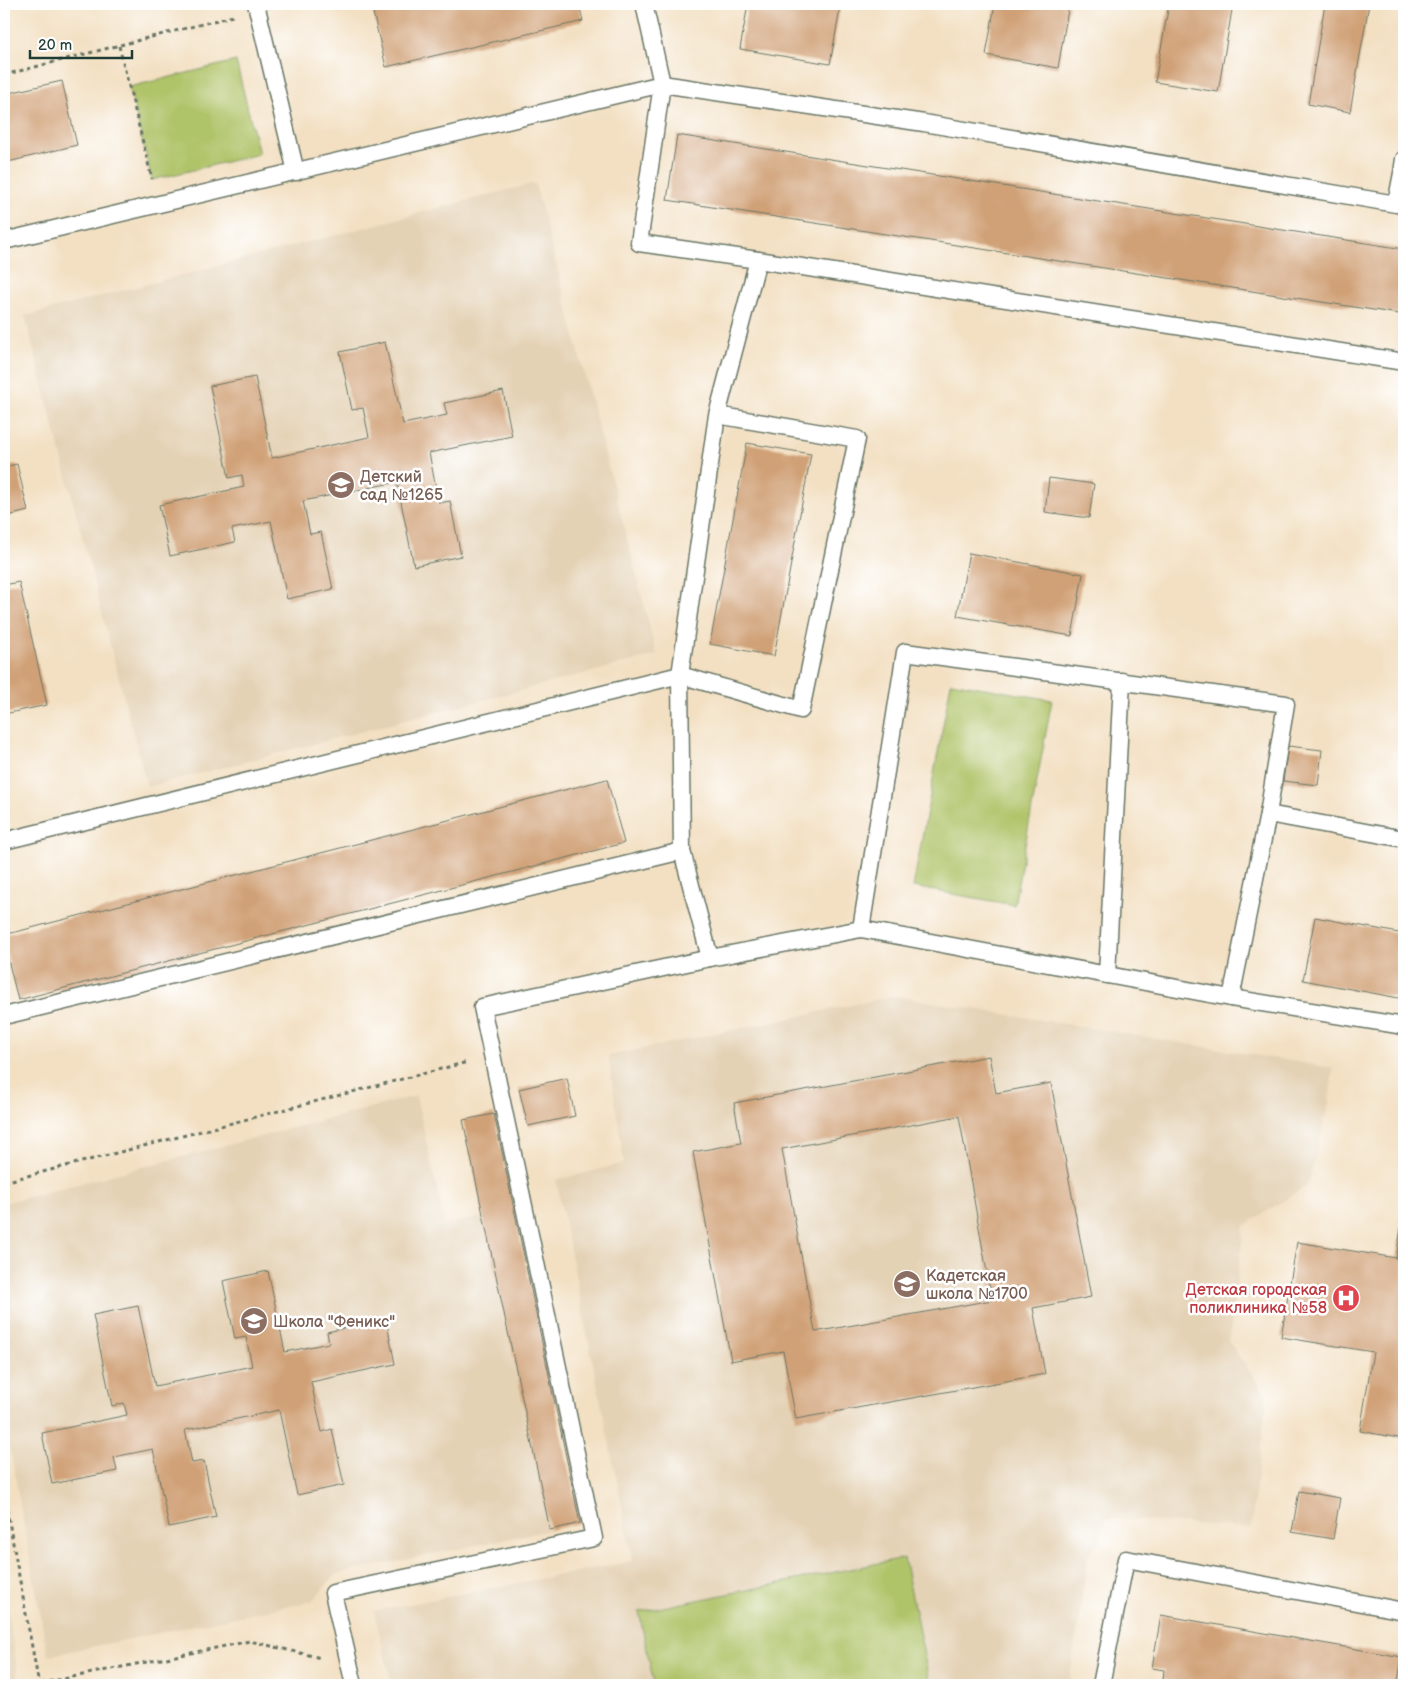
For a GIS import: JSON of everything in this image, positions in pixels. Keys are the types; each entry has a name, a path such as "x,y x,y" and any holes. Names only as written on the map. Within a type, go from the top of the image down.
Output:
{"lane":[{"path":"644,4 662,84 639,243 1404,362"},
{"path":"257,7 296,172"},
{"path":"4,242 662,84 924,123 1396,204 1403,168"},
{"path":"710,958 682,851 680,675 717,415 758,260"},
{"path":"4,841 680,675 801,710 857,439 717,415"},
{"path":"860,929 905,652 1286,704 1268,814 1231,998"},
{"path":"1107,975 1122,681"},
{"path":"1268,814 1404,839"},
{"path":"4,1016 682,851"},
{"path":"354,1685 333,1593 594,1538 482,1007 710,958 860,929 1231,998 1404,1026"},
{"path":"1101,1685 1126,1559 1404,1611"}],"path":[{"path":"4,74 119,46 257,7"},
{"path":"119,46 158,205"},
{"path":"4,1182 492,1056"},
{"path":"4,1494 39,1684"},
{"path":"33,1685 250,1641 350,1665"}],"shaded area":[{"name":"Детский сад №1265","path":"535,183 657,655 147,787 25,316"},
{"name":"Кадетская школа №1700","path":"895,996 1333,1068 1329,1103 1308,1185 1244,1226 1229,1342 1267,1396 1251,1528 1106,1518 1101,1541 1088,1554 1069,1685 392,1685 374,1611 633,1561 556,1180 624,1163 608,1056"},
{"name":"Школа \"Феникс\"","path":"416,1096 445,1224 483,1217 550,1530 336,1574 312,1601 48,1656 4,1417 4,1203"},
{"path":"4,1586 19,1683 10,1685 4,1685"}],"green space":[{"path":"236,61 259,154 152,180 129,87"},
{"path":"951,682 1052,700 1014,905 913,887"},
{"path":"904,1558 930,1685 654,1685 639,1612"}],"building":[{"path":"371,4 579,4 583,21 386,67"},
{"path":"748,4 841,4 830,64 740,49"},
{"path":"995,4 1069,4 1058,68 986,55"},
{"path":"1169,4 1233,4 1218,92 1155,82"},
{"path":"1325,4 1369,4 1350,112 1308,104"},
{"path":"62,81 77,145 4,163 4,94"},
{"path":"677,135 1404,249 1404,281 1399,314 667,200"},
{"path":"385,342 403,424 447,415 444,403 503,391 512,436 429,453 439,503 450,501 461,556 414,566 397,482 303,501 310,534 321,532 333,589 287,599 271,521 232,529 235,542 170,556 159,505 244,487 242,475 229,478 210,386 255,377 272,458 369,437 363,408 352,410 340,352"},
{"path":"747,443 811,454 774,656 710,644"},
{"path":"17,464 28,511 4,517 4,467"},
{"path":"1049,478 1094,484 1089,518 1045,512"},
{"path":"969,553 1083,574 1072,636 957,616"},
{"path":"19,582 47,705 4,714 4,585"},
{"path":"1288,746 1322,750 1318,785 1283,781"},
{"path":"607,779 624,843 18,1000 4,943 4,935"},
{"path":"1315,917 1404,934 1404,999 1303,980"},
{"path":"989,1056 996,1093 1051,1083 1091,1297 1033,1308 1045,1374 796,1419 783,1351 731,1361 693,1152 741,1143 734,1103","holes":["959,1116 992,1300 815,1332 782,1149"]},
{"path":"567,1078 575,1116 528,1126 519,1089"},
{"path":"494,1114 580,1523 550,1530 463,1120"},
{"name":"Детская городская поликлиника №58","path":"1403,1216 1404,1439 1360,1431 1373,1352 1281,1337 1297,1242 1396,1258"},
{"path":"268,1271 285,1352 329,1343 327,1332 386,1319 395,1364 311,1382 322,1432 332,1429 344,1485 297,1495 279,1410 185,1430 192,1463 204,1461 216,1517 169,1527 153,1449 114,1457 117,1471 52,1484 42,1433 127,1415 124,1403 112,1406 93,1315 138,1306 155,1386 252,1366 246,1337 235,1339 223,1281"},
{"path":"1299,1491 1340,1498 1333,1539 1292,1532"},
{"path":"1161,1615 1402,1657 1398,1681 1404,1682 1404,1685 1251,1685 1240,1683 1239,1685 1199,1685 1163,1679 1164,1670 1152,1668"}],"place":[{"name":"Детский сад №1265","path":"341,485"},
{"name":"Кадетская школа №1700","path":"907,1284"},
{"name":"Детская городская поликлиника №58","path":"1346,1298"},
{"name":"Школа \"Феникс\"","path":"254,1321"}]}
